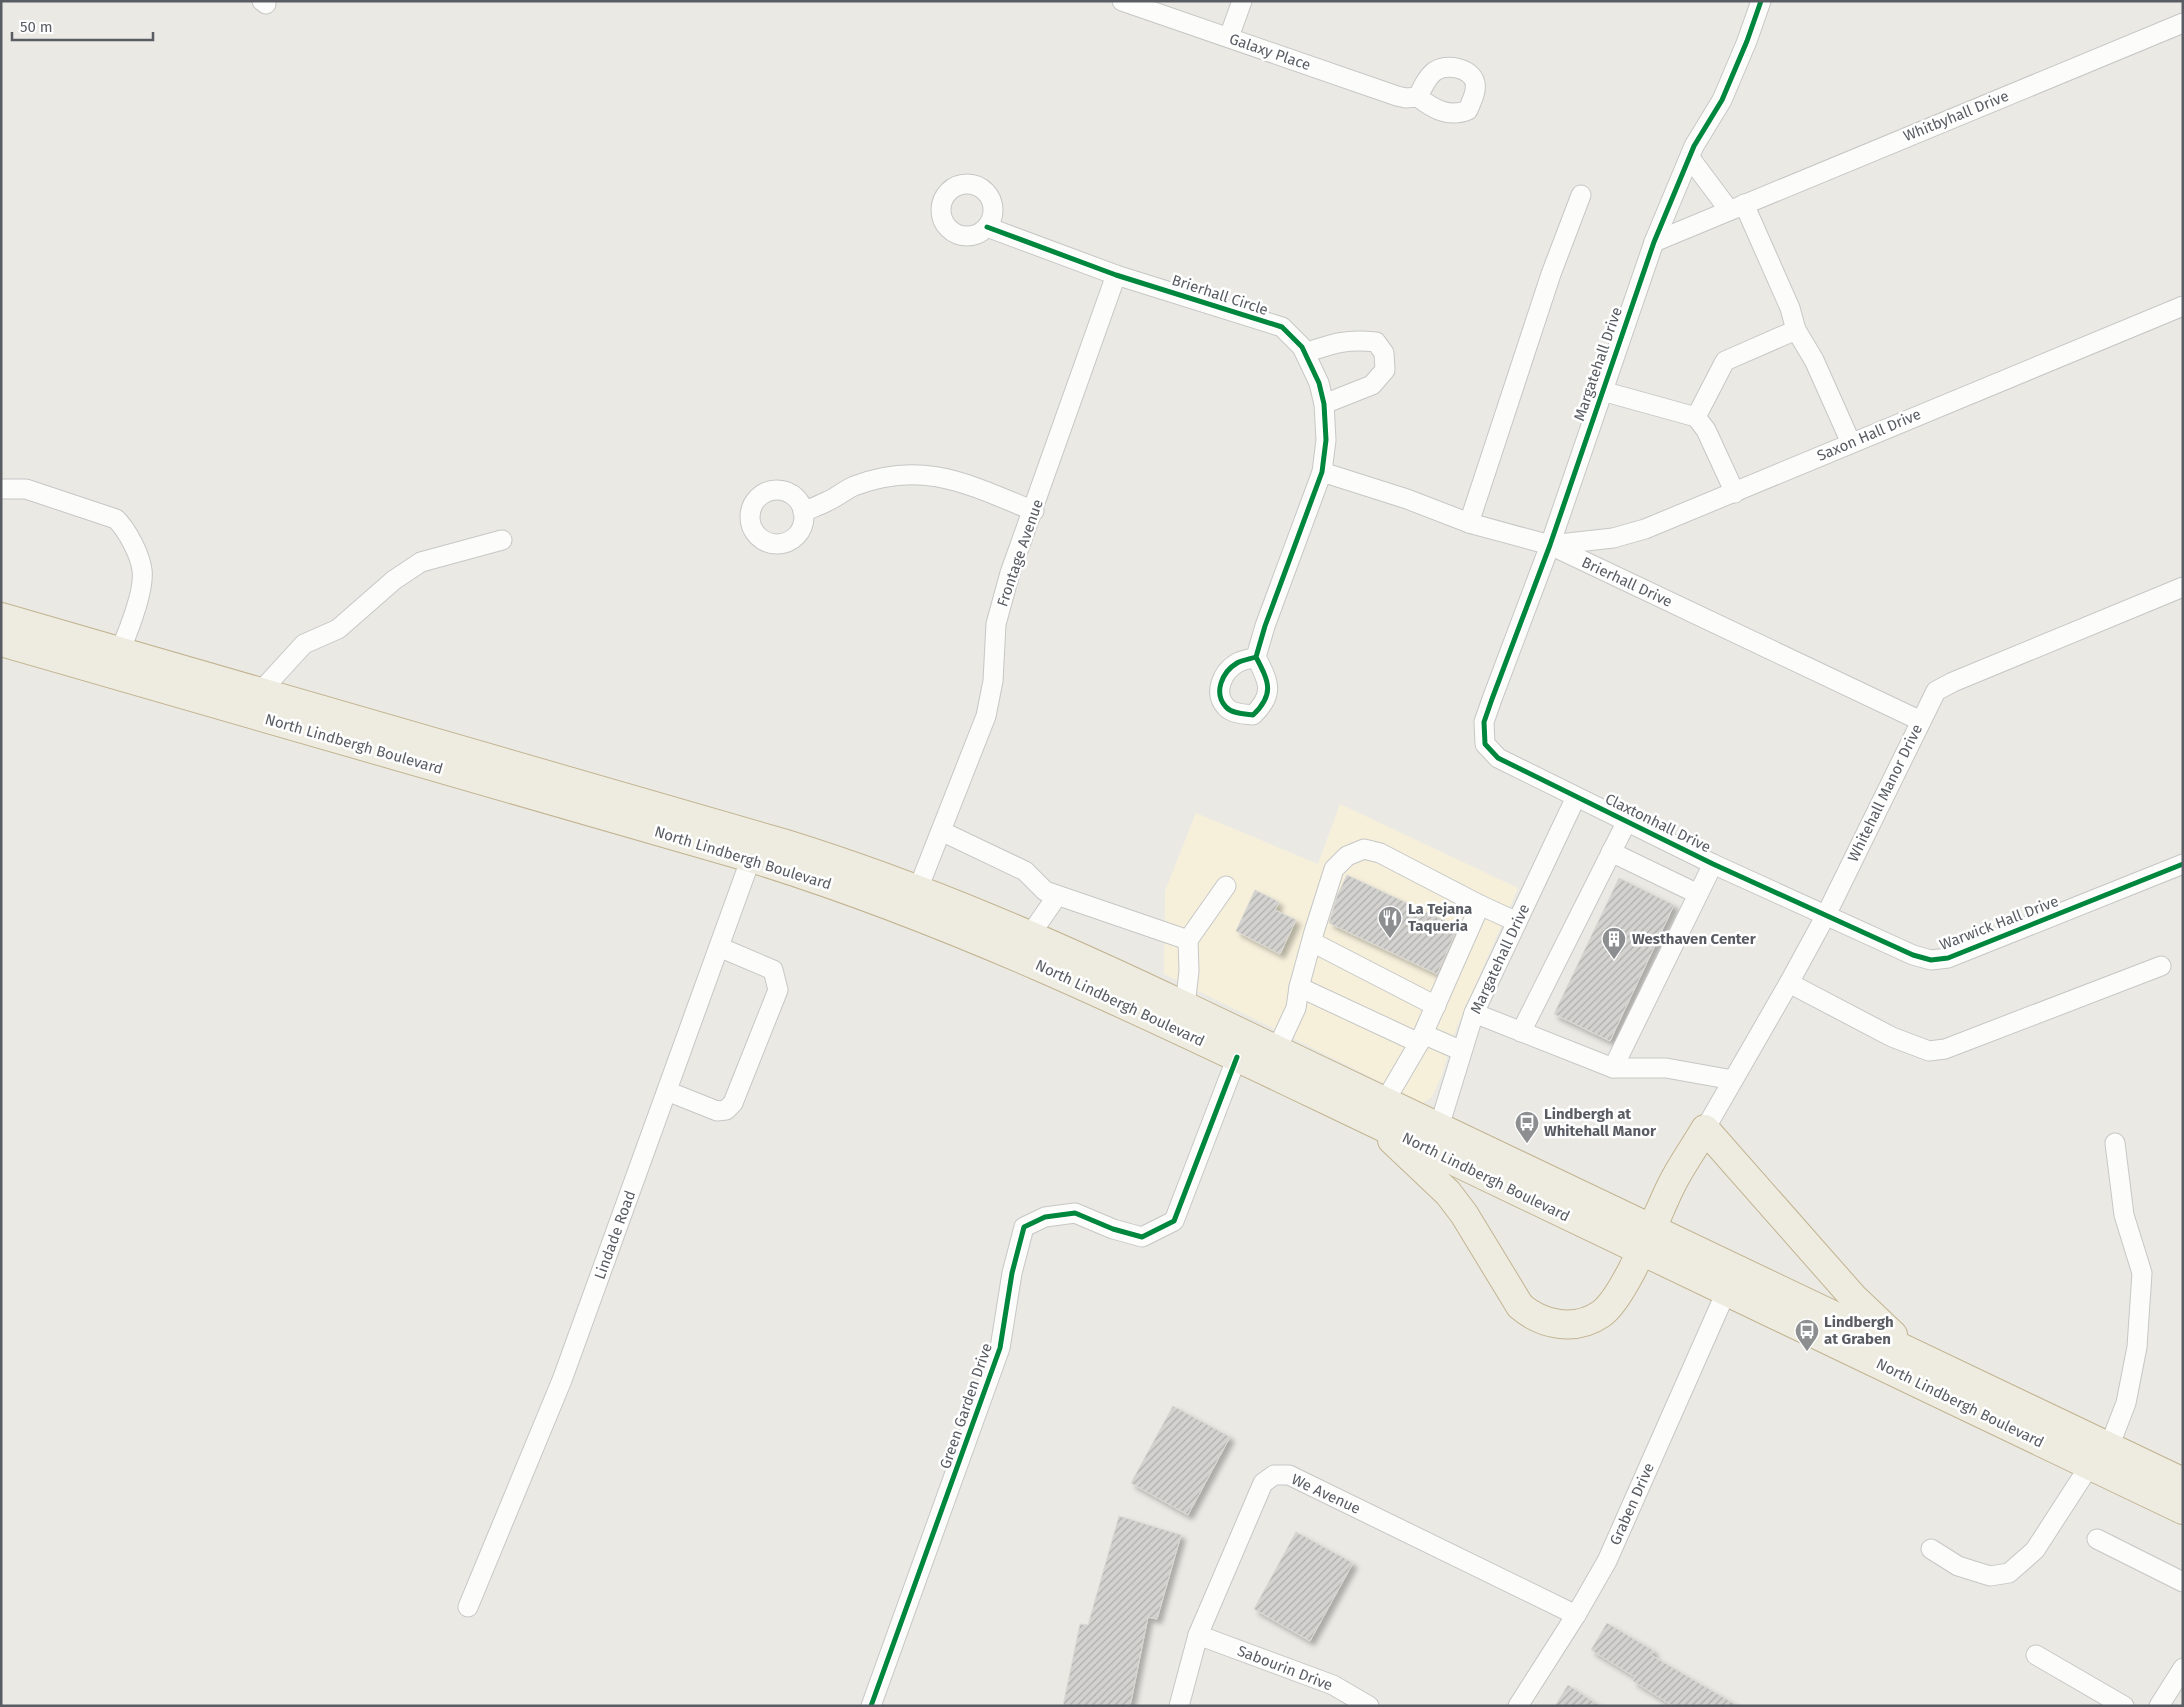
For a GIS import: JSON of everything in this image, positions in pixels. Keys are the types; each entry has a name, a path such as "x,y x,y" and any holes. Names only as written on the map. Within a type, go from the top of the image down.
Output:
{"highway":[{"name":"North Lindbergh Boulevard","path":"1,617 786,844 845,862 918,890 1030,935 1277,1049 1380,1112 1439,1127 1646,1240 1726,1292 2099,1456 2183,1482"},
{"name":"North Lindbergh Boulevard","path":"1,642 751,858 816,878 946,926 1071,980 1237,1057 1380,1112 1646,1240 1911,1352 2099,1456 2183,1510"},
{"path":"1380,1112 1464,1214 1520,1306 1538,1319 1557,1324 1575,1323 1601,1314 1619,1292 1673,1182 1705,1129 1854,1298 1911,1352"}],"street":[{"name":"Galaxy Place","path":"1122,1 1397,96 1406,98 1418,97"},
{"path":"1229,37 1242,1"},
{"name":"Margatehall Drive","path":"1485,744 1484,722 1492,698 1550,546 1654,242 1694,146 1722,100 1747,41 1760,1"},
{"name":"Whitbyhall Drive","path":"1654,242 2183,23"},
{"path":"1690,158 1737,207 1790,308 1796,330 1814,360 1851,443"},
{"path":"1469,523 1548,283 1581,195"},
{"name":"Brierhall Circle","path":"987,227 1116,275 1282,328 1306,353 1320,383 1324,404 1326,440 1322,472 1268,617 1256,657"},
{"name":"Frontage Avenue","path":"918,890 986,716 994,681 996,624 1010,573 1034,511 1116,275"},
{"name":"Saxon Hall Drive","path":"1550,546 1613,538 1645,529 2183,306"},
{"path":"1696,417 1725,361 1796,330"},
{"path":"1306,353 1353,339 1376,342 1384,353 1385,370 1372,384 1324,404"},
{"path":"1602,391 1696,417 1706,430 1735,493"},
{"name":"Brierhall Drive","path":"1322,472 1407,499 1469,523 1550,546 1921,721"},
{"path":"803,512 853,487 877,479 913,474 956,480 1034,511"},
{"path":"1,490 26,489 116,519 124,527 134,545 143,570 137,604 120,652"},
{"path":"260,692 304,644 338,629 394,580 421,562 502,540"},
{"name":"Whitehall Manor Drive","path":"1705,1129 1826,915 1936,691 1953,682 2183,587"},
{"name":"Claxtonhall Drive","path":"1485,744 1498,758 1713,864 1826,915"},
{"name":"Margatehall Drive","path":"1439,1127 1474,1013 1576,797"},
{"path":"1522,1032 1627,821"},
{"path":"941,831 1025,871 1045,891 1188,940"},
{"path":"1277,1049 1296,1008 1299,988 1334,870 1347,856 1364,849 1380,853 1517,922"},
{"path":"1611,852 1698,894"},
{"name":"Lindade Road","path":"468,1607 562,1380 751,858"},
{"path":"1613,1068 1713,864"},
{"name":"Warwick Hall Drive","path":"1826,915 1913,955 1931,960 1948,958 2183,864"},
{"path":"1185,1006 1189,971 1188,940 1226,886"},
{"path":"1030,935 1057,896"},
{"path":"1380,1112 1421,1039 1480,904"},
{"path":"1312,942 1436,1006"},
{"path":"667,1091 716,1111 726,1110 733,1103 778,990 773,970 719,947"},
{"path":"1789,982 1892,1037 1929,1051 1945,1050 2161,966"},
{"path":"1299,988 1421,1039 1462,1051"},
{"path":"1474,1013 1613,1068 1666,1068 1733,1080"},
{"name":"Green Garden Drive","path":"871,1706 955,1479 1000,1348 1012,1273 1024,1227 1045,1217 1076,1213 1113,1229 1142,1237 1174,1221 1237,1057"},
{"path":"1931,1549 1958,1566 1990,1576 2009,1573 2035,1550 2099,1456 2126,1403 2136,1347 2142,1274 2124,1214 2115,1143"},
{"name":"Graben Drive","path":"1518,1706 1576,1615 1607,1561 1726,1292"},
{"name":"We Avenue","path":"1178,1706 1198,1635 1263,1483 1274,1475 1288,1475 1576,1615"},
{"path":"2097,1539 2183,1582"},
{"name":"Sabourin Drive","path":"1198,1635 1333,1685 1369,1706"},
{"path":"2036,1654 2124,1706"},
{"path":"2159,1706 2183,1668"}],"shaded area":[{"path":"1340,804 1518,888 1456,1029 1441,1077 1432,1097 1423,1103 1164,974 1165,891 1196,813 1318,864"}],"building":[{"path":"1347,875 1458,927 1437,974 1329,923 1337,896"},
{"name":"Westhaven Center","path":"1619,878 1674,905 1610,1041 1554,1014"},
{"path":"1255,890 1279,902 1275,910 1296,920 1280,954 1236,931"},
{"path":"1173,1406 1230,1437 1188,1515 1131,1483"},
{"path":"1119,1516 1181,1535 1157,1619 1148,1617 1130,1706 1063,1706 1080,1624 1088,1625"},
{"path":"1296,1532 1353,1563 1310,1641 1254,1609"},
{"path":"1607,1623 1654,1651 1651,1655 1738,1706 1673,1706 1633,1681 1635,1677 1591,1650"},
{"path":"1568,1685 1600,1706 1555,1706"}],"cycle path":[{"path":"1761,1 1747,41 1722,100 1694,146 1654,242 1550,545 1484,722 1485,744 1498,758 1713,864 1913,955 1931,960 1948,958 2183,864"},
{"path":"987,227 1116,275 1282,327 1302,347 1319,383 1324,404 1326,440 1322,472 1265,626 1256,657 1267,681 1268,688 1265,701 1253,715 1232,711 1222,701 1220,695 1221,683 1227,672 1237,663 1256,657"},
{"path":"871,1706 1000,1348 1012,1273 1024,1227 1045,1217 1075,1213 1113,1229 1142,1237 1174,1221 1237,1057"}],"place":[{"name":"La Tejana Taqueria","path":"1390,939"},
{"name":"Westhaven Center","path":"1614,960"},
{"name":"Lindbergh at Whitehall Manor","path":"1527,1144"},
{"name":"Lindbergh at Graben","path":"1807,1352"}]}
